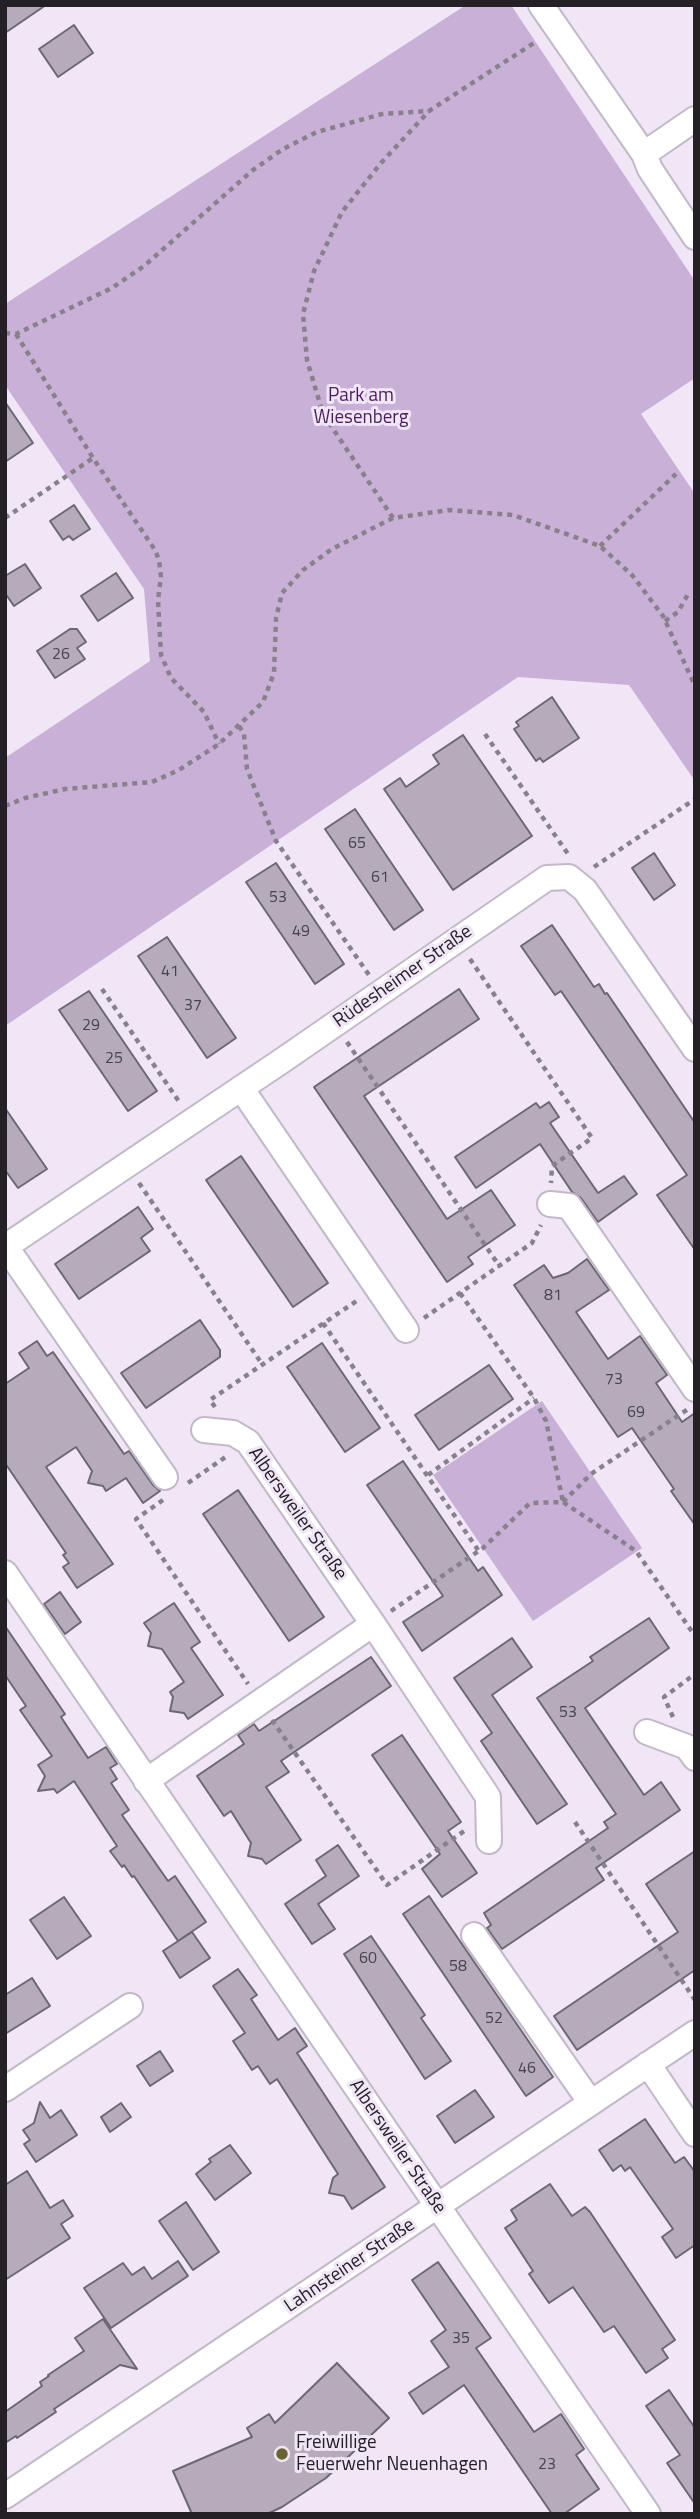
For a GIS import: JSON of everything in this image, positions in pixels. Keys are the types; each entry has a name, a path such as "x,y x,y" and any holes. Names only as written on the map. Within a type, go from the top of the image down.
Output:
{"street":[{"path":"541,5 644,154 650,169 695,237"},
{"path":"644,154 695,119"},
{"path":"577,868 585,890 695,1049"},
{"name":"Rüdesheimer Straße","path":"6,1247 547,878 577,868"},
{"path":"241,1088 406,1330"},
{"path":"550,1204 569,1206 695,1389"},
{"path":"6,1247 171,1487"},
{"name":"Albersweiler Straße","path":"204,1430 240,1438 373,1624 488,1797 488,1831"},
{"name":"Albersweiler Straße","path":"5,1573 648,2514"},
{"path":"146,1780 373,1624"},
{"path":"647,1731 691,1753"},
{"path":"474,1935 591,2103"},
{"path":"5,2089 130,2006"},
{"name":"Lahnsteiner Straße","path":"5,2496 695,2033"},
{"path":"648,2064 695,2134"}],"path":[{"path":"393,518 323,414 307,360 303,314 314,271 342,212 381,163 429,111 556,29"},
{"path":"5,333 16,334 112,288 144,266 253,170 283,149 317,132 382,114 429,111"},
{"path":"16,334 93,458 155,550 159,560 160,577 161,656 171,678 204,712 219,744"},
{"path":"5,518 93,458"},
{"path":"600,546 676,474"},
{"path":"5,806 24,798 65,789 152,782 179,770 219,744 263,702 274,673 276,618 282,593 303,570 332,549 393,518 449,510 513,515 600,546 632,575 665,621 695,686"},
{"path":"665,621 678,612 688,594"},
{"path":"239,726 244,734 247,769 276,841 369,975"},
{"path":"485,734 577,868 695,799"},
{"path":"406,1330 532,1243 550,1204 552,1166 592,1138 457,939"},
{"path":"102,989 180,1104"},
{"path":"335,1024 500,1267"},
{"path":"127,1165 262,1364"},
{"path":"376,1287 210,1400 240,1438 171,1487 136,1519 387,1885 472,1825 488,1831"},
{"path":"460,1293 534,1398 546,1421 563,1503"},
{"path":"323,1323 480,1549"},
{"path":"428,1475 534,1398"},
{"path":"563,1503 591,1474 695,1405"},
{"path":"373,1624 480,1549 530,1503 563,1503 636,1551 695,1636"},
{"path":"691,1753 664,1697 695,1674"},
{"path":"575,1822 695,2000"}],"green space":[{"name":"Park am Wiesenberg","path":"466,5 511,5 695,281 695,378 641,414 695,494 695,781 629,685 518,677 5,1026 5,758 150,661 144,589 5,385 5,304"},
{"path":"542,1401 642,1548 533,1621 433,1475"}],"building":[{"path":"5,5 46,5 5,33"},
{"path":"74,25 93,53 58,77 39,49"},
{"path":"5,402 33,443 5,462"},
{"path":"74,505 90,529 73,540 69,536 63,540 50,521"},
{"path":"25,564 41,588 14,606 5,593 5,576"},
{"path":"116,573 133,598 98,621 81,596"},
{"path":"70,629 77,629 86,642 77,648 85,659 55,678 37,651"},
{"path":"552,697 579,738 543,762 540,758 536,761 514,729 519,726 516,722"},
{"path":"463,735 532,836 453,890 384,789 400,778 406,787 439,764 433,755"},
{"path":"355,809 423,910 394,930 325,829"},
{"path":"654,853 675,885 654,900 632,868"},
{"path":"276,863 344,964 315,984 246,882"},
{"path":"552,925 594,987 599,984 605,994 607,993 695,1123 695,1250 657,1195 687,1175 561,991 555,995 521,946"},
{"path":"167,937 236,1038 207,1058 138,956"},
{"path":"459,989 479,1019 364,1096 447,1219 491,1190 515,1225 468,1257 473,1264 447,1282 314,1087"},
{"path":"89,991 157,1091 128,1111 59,1010"},
{"path":"549,1102 559,1117 550,1123 598,1193 624,1176 637,1194 598,1222 581,1198 572,1192 540,1144 476,1188 455,1157 536,1103 540,1108"},
{"path":"5,1108 47,1169 18,1188 5,1170"},
{"path":"241,1156 328,1283 293,1307 206,1180"},
{"path":"138,1207 153,1229 141,1238 150,1251 79,1299 55,1264"},
{"path":"587,1259 609,1290 576,1312 608,1359 640,1336 667,1375 656,1383 682,1422 695,1413 695,1525 632,1428 618,1437 514,1285 544,1265 553,1278 568,1273"},
{"path":"200,1320 220,1350 220,1357 146,1408 121,1373"},
{"path":"37,1341 47,1356 53,1352 124,1454 129,1451 160,1491 143,1503 126,1478 106,1491 103,1486 88,1483 92,1471 76,1447 46,1467 113,1564 77,1588 63,1567 69,1563 63,1555 66,1553 5,1463 5,1384 29,1368 19,1353"},
{"path":"322,1343 380,1428 345,1452 287,1367"},
{"path":"489,1365 513,1399 439,1450 415,1415"},
{"path":"403,1461 478,1571 483,1567 502,1595 422,1651 403,1622 443,1596 367,1485"},
{"path":"238,1490 324,1617 289,1641 203,1514"},
{"path":"60,1592 81,1622 65,1634 44,1604"},
{"path":"174,1603 200,1642 191,1648 223,1695 188,1719 184,1713 170,1711 173,1697 170,1692 184,1682 162,1649 148,1646 151,1633 144,1623"},
{"path":"649,1618 669,1648 585,1708 644,1795 661,1782 680,1810 596,1868 604,1880 502,1949 487,1928 491,1925 484,1913 608,1828 604,1822 616,1814 537,1698 593,1661 590,1657"},
{"path":"5,1626 65,1714 61,1717 88,1758 106,1747 117,1764 110,1768 117,1779 111,1783 129,1810 122,1815 168,1881 175,1876 206,1922 178,1941 134,1876 132,1877 124,1865 122,1867 110,1851 117,1846 74,1781 57,1793 54,1789 38,1791 45,1776 38,1765 52,1756 20,1710 26,1706 5,1675"},
{"path":"512,1638 532,1667 492,1695 567,1804 537,1824 481,1741 492,1733 454,1678"},
{"path":"371,1657 391,1686 281,1761 289,1772 266,1787 301,1840 266,1864 262,1859 248,1856 251,1843 231,1811 224,1816 197,1776 244,1744 238,1735 254,1724 259,1731"},
{"path":"402,1735 461,1822 448,1831 477,1873 442,1897 422,1869 440,1854 372,1755"},
{"path":"338,1845 359,1876 318,1904 335,1929 312,1944 285,1904 326,1876 316,1860"},
{"path":"695,1851 695,1970 577,2050 554,2016 678,1932 646,1884"},
{"path":"429,1896 553,2077 526,2096 403,1914"},
{"path":"64,1897 91,1936 57,1959 30,1920"},
{"path":"192,1932 210,1958 180,1978 163,1951"},
{"path":"371,1936 425,2015 421,2018 451,2061 425,2079 344,1954"},
{"path":"238,1969 257,1995 251,1999 278,2040 295,2028 307,2046 297,2053 385,2187 352,2209 344,2196 329,2193 333,2178 338,2174 277,2079 270,2084 258,2066 252,2070 233,2041 245,2033 213,1986"},
{"path":"32,1978 50,2006 5,2034 5,1995"},
{"path":"160,2051 173,2071 150,2086 137,2066"},
{"path":"475,2090 494,2117 455,2143 437,2116"},
{"path":"40,2102 50,2118 61,2110 77,2135 36,2162 24,2144 30,2140 23,2130 34,2123"},
{"path":"121,2103 131,2117 110,2132 101,2117"},
{"path":"645,2119 675,2163 684,2157 695,2172 695,2245 676,2258 662,2237 673,2229 630,2167 625,2171 621,2165 613,2171 599,2150"},
{"path":"230,2145 251,2173 215,2200 196,2174 211,2162 209,2159"},
{"path":"27,2171 50,2208 63,2200 73,2216 61,2224 70,2238 5,2280 5,2185"},
{"path":"550,2184 572,2216 585,2207 590,2212 675,2340 662,2349 668,2358 646,2373 614,2326 604,2332 573,2287 549,2303 529,2274 533,2271 505,2228 517,2220 511,2210"},
{"path":"186,2202 219,2252 193,2270 159,2221"},
{"path":"178,2261 188,2276 111,2328 84,2288 123,2263 132,2275 144,2267 152,2279"},
{"path":"438,2262 491,2338 476,2348 534,2432 561,2414 584,2449 576,2455 599,2489 564,2514 552,2514 464,2385 423,2414 409,2393 449,2367 431,2341 446,2330 412,2280"},
{"path":"103,2319 137,2369 120,2365 54,2409 56,2412 5,2443 5,2412 42,2386 40,2382 48,2375 84,2351 75,2338"},
{"name":"Freiwillige Feuerwehr Neuenhagen","path":"337,2363 389,2418 326,2478 282,2507 267,2514 192,2514 173,2471 252,2437 247,2428 269,2414 275,2423"},
{"path":"669,2390 695,2428 695,2504 667,2463 680,2455 646,2406"}],"place":[{"name":"Freiwillige Feuerwehr Neuenhagen","path":"282,2454"}]}
